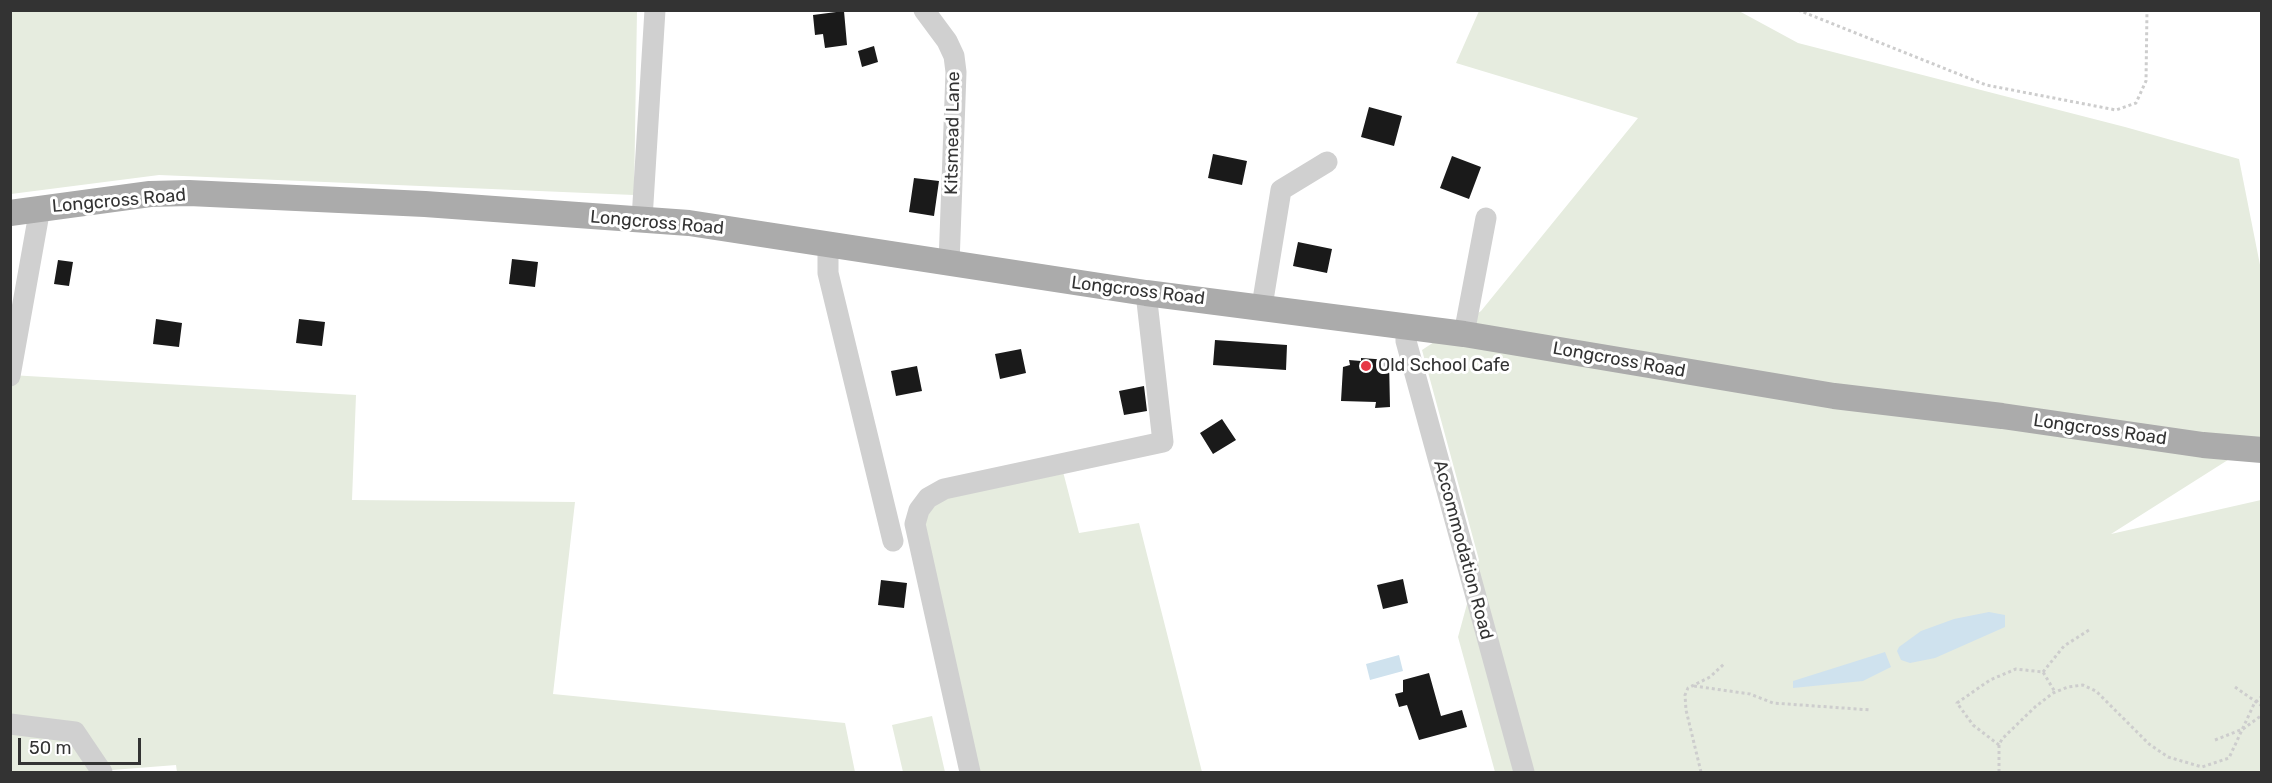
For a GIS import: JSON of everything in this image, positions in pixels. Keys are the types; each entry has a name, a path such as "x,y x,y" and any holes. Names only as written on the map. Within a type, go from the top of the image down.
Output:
{"main road":[{"name":"Longcross Road","path":"10,213 150,194 189,193 425,204 549,215 642,219 734,229 828,247 1146,293 1262,306 1464,334 1834,396 2002,416 2203,445 2262,450"}],"street":[{"path":"642,219 655,10"},
{"name":"Kitsmead Lane","path":"924,10 954,56 956,72 949,264"},
{"path":"1262,306 1281,190 1327,162"},
{"path":"10,376 40,208"},
{"path":"1464,334 1486,218"},
{"path":"828,247 828,273 893,542"},
{"path":"970,772 915,524 919,510 928,498 945,489 1163,442 1146,293"},
{"name":"Accommodation Road","path":"1406,326 1406,340 1524,772"},
{"path":"10,724 75,732 102,772"}],"path":[{"path":"1798,10 1986,85 2116,110 2136,103 2146,81 2146,10"},
{"path":"2043,672 2064,646 2089,630"},
{"path":"1701,772 1686,710 1685,696 1688,688 1710,677 1725,663"},
{"path":"1999,746 1973,725 1957,703 2005,672 2028,669 2043,672 2055,692"},
{"path":"1999,772 1999,746 2021,719 2055,692 2067,687 2083,685 2096,691 2150,744 2168,758 2202,767 2229,758 2256,702 2262,696"},
{"path":"1694,686 1750,694 1773,703 1871,710"},
{"path":"2235,687 2262,706"},
{"path":"2216,740 2243,729 2262,715"},
{"path":"2200,772 2202,767"}],"shaded area":[{"path":"10,11 637,11 634,195 159,175 11,194"},
{"path":"1479,11 1739,11 1798,43 2125,127 2239,159 2261,270 2261,439 2111,534 2261,500 2261,772 1495,772 1458,637 1479,560 1422,350 1481,311 1638,118 1456,63"},
{"path":"10,375 356,395 352,500 575,502 553,694 845,723 855,772 177,772 176,765 112,770 112,772 11,772"},
{"path":"1061,464 1079,533 1139,523 1202,772 970,772 919,510 928,498"},
{"path":"932,716 945,772 903,772 892,725"}],"water":[{"path":"1989,612 2005,615 2005,627 1935,658 1910,663 1901,660 1897,651 1899,647 1921,631 1954,619"},
{"path":"1885,652 1891,667 1863,681 1793,688 1793,681"},
{"path":"1399,655 1403,671 1370,680 1366,664"}],"building":[{"path":"844,11 847,45 825,48 823,34 815,35 813,15"},
{"path":"874,46 878,62 862,67 858,51"},
{"path":"1369,107 1402,116 1394,146 1361,137"},
{"path":"1213,154 1247,161 1242,185 1208,178"},
{"path":"1452,156 1481,167 1469,199 1440,188"},
{"path":"914,178 939,181 934,216 909,212"},
{"path":"1298,242 1332,249 1327,273 1293,266"},
{"path":"512,259 538,262 535,287 509,284"},
{"path":"58,260 73,262 69,286 54,284"},
{"path":"156,319 182,323 179,347 153,344"},
{"path":"299,319 325,322 322,346 296,343"},
{"path":"1215,340 1287,345 1286,370 1213,365"},
{"path":"1021,349 1026,373 1000,379 995,354"},
{"path":"1361,358 1389,360 1390,407 1375,408 1376,402 1341,401 1343,367 1350,365 1349,360 1361,361"},
{"path":"917,366 922,391 896,396 891,371"},
{"path":"1144,386 1147,411 1124,415 1119,391"},
{"path":"1222,419 1236,440 1213,454 1200,433"},
{"path":"1403,579 1408,603 1383,609 1377,585"},
{"path":"881,580 907,583 904,608 878,605"},
{"path":"1429,673 1441,716 1462,710 1467,727 1419,740 1407,705 1399,707 1395,694 1403,692 1403,680"}],"place":[{"name":"Old School Cafe","path":"1366,366"}]}
